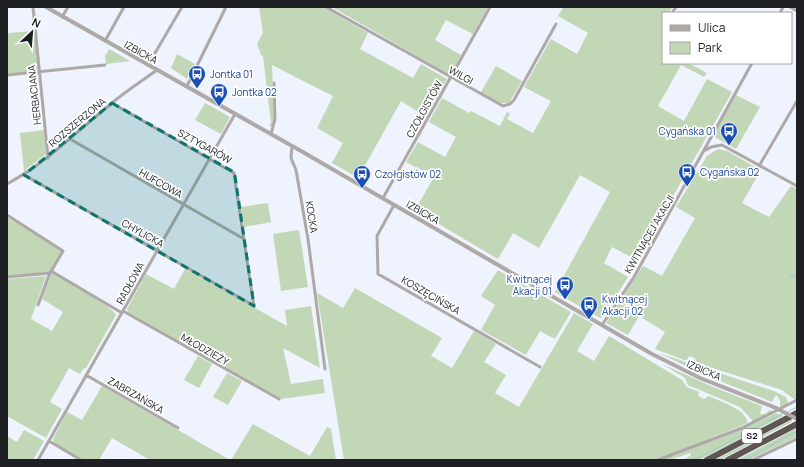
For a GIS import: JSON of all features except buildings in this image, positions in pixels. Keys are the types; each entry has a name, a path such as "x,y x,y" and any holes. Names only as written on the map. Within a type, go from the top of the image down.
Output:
{"highway":[{"name":"S2","path":"707,460 797,413"},
{"name":"S2","path":"728,460 797,424"}],"street":[{"name":"HERBACIANA","path":"33,7 48,158"},
{"name":"IZBICKA","path":"46,7 187,86 676,367 776,408 797,419"},
{"path":"62,16 68,7"},
{"path":"105,41 124,7"},
{"path":"148,65 182,7"},
{"path":"187,86 226,7"},
{"name":"WILGI","path":"326,7 501,106 510,104 514,100 556,24"},
{"name":"CZOŁGISTÓW","path":"383,198 490,7"},
{"path":"790,7 797,11"},
{"name":"KWITNĄCEJ AKACJI","path":"602,325 634,277 705,151 751,64"},
{"path":"7,75 105,65"},
{"name":"ROZSZERZONA","path":"7,184 24,175 48,158 112,103 157,70"},
{"path":"271,134 275,119 274,83"},
{"path":"759,166 797,101"},
{"name":"SZTYGARÓW","path":"112,103 234,173 254,306"},
{"name":"RADŁOWA","path":"38,460 235,114"},
{"name":"HUFCOWA","path":"70,139 244,240"},
{"path":"705,151 710,147 722,145 797,186"},
{"name":"KOCKA","path":"292,146 292,158 296,170 315,291 325,369"},
{"name":"CHYLICKA","path":"24,175 254,306"},
{"name":"KOSZĘCIŃSKA","path":"394,205 377,236 378,274 540,367"},
{"path":"7,215 63,249 63,254 51,272 38,305"},
{"path":"7,277 51,272"},
{"name":"MŁODZIEŻY","path":"51,272 279,399"},
{"name":"ZABRZAŃSKA","path":"86,375 178,428"},
{"path":"658,460 742,428 797,400"},
{"path":"753,460 797,439"},
{"path":"49,441 82,460"}],"highlighted area":[{"path":"112,103 232,171 235,176 254,306 24,175"}],"green space":[{"path":"259,7 323,7 368,33 360,49 413,78 421,64 447,79 426,117 401,101 358,178 332,163 343,143 317,128 333,96 272,65 274,123 272,127 269,125 271,123 263,56 261,55 257,44 263,33"},
{"path":"332,7 488,7 473,34 446,20 435,40 461,55 450,75"},
{"path":"561,7 672,7 670,12 662,12 662,64 690,64 707,73 704,77 681,65 658,106 684,121 707,79 732,92 637,260 612,247 604,263 628,277 603,317 600,318 555,292 610,192 580,175 539,248 513,233 498,259 415,210 434,177 406,162 418,142 445,157 456,137 429,122 442,98 469,113 471,111 500,126 507,112 510,114 507,119 533,133 551,101 524,87 551,39 577,54 588,33 558,16 563,8"},
{"path":"7,24 8,33 34,31 38,70 7,74"},
{"path":"109,49 130,61 106,64 105,56"},
{"path":"177,54 195,64 187,79 171,68"},
{"path":"496,66 522,81 509,103 500,103 481,92"},
{"path":"736,95 760,107 736,149 713,136"},
{"path":"205,103 230,117 221,134 195,120"},
{"path":"44,130 46,154 24,171 20,133"},
{"path":"718,149 727,151 761,170 742,203 769,217 791,186 797,189 797,399 795,400 782,390 696,363 695,358 689,356 687,360 684,360 655,349 665,332 639,316 628,335 606,323 643,266 662,276 695,218 676,207 707,156"},
{"path":"268,203 271,222 244,227 241,207"},
{"path":"7,217 62,251 50,272 7,276"},
{"path":"299,230 308,287 281,291 273,234"},
{"path":"185,269 287,326 285,310 311,306 320,368 283,348 291,384 323,379 325,393 281,399 128,312 127,309 146,274 174,289"},
{"path":"498,270 571,312 555,339 540,331 526,355 481,330 495,305 481,296"},
{"path":"51,272 98,300 116,315 86,368 83,369 80,374 69,368 50,402 62,409 46,438 7,416 7,279 46,276 31,319 52,331 63,312 42,299"},
{"path":"355,288 442,338 431,356 452,368 474,331 496,344 484,362 506,375 495,393 519,407 574,313 593,324 577,351 594,361 609,336 682,380 687,387 699,392 698,396 704,399 709,396 738,409 746,418 748,423 656,460 344,460 317,293 343,308"},
{"path":"659,353 774,391 786,397 788,403 782,407 780,406 780,400 776,395 772,402 700,373"},
{"path":"198,356 212,364 199,388 184,380"},
{"path":"662,364 713,387 762,406 760,414 765,414 770,410 773,411 753,421 740,407 688,385 685,378"},
{"path":"227,373 242,381 228,405 213,397"},
{"path":"102,386 230,460 150,460 112,438 99,460 84,460 54,443 53,439 67,412 82,420"},
{"path":"776,413 783,416 699,460 684,460 691,455 691,453 669,460 662,460 743,429"},
{"path":"791,420 793,421 720,460 715,460"},
{"path":"253,424 310,456 327,427 331,429 336,460 231,460"},
{"path":"797,428 797,437 749,460 737,460"},
{"path":"24,430 44,441 33,460 7,460 7,436 17,442"}],"waterway":[{"path":"790,276 797,277"},
{"path":"787,412 797,407"},
{"path":"694,460 782,414"},
{"path":"745,460 797,431"}],"place":[{"name":"Jontka 01","path":"197,89"},
{"name":"Jontka 02","path":"219,107"},
{"name":"Cygańska 01","path":"729,146"},
{"name":"Cygańska 02","path":"687,187"},
{"name":"Czołgistów 02","path":"362,189"},
{"name":"Kwitnącej Akacji 01","path":"565,300"},
{"name":"Kwitnącej Akacji 02","path":"589,320"}]}
